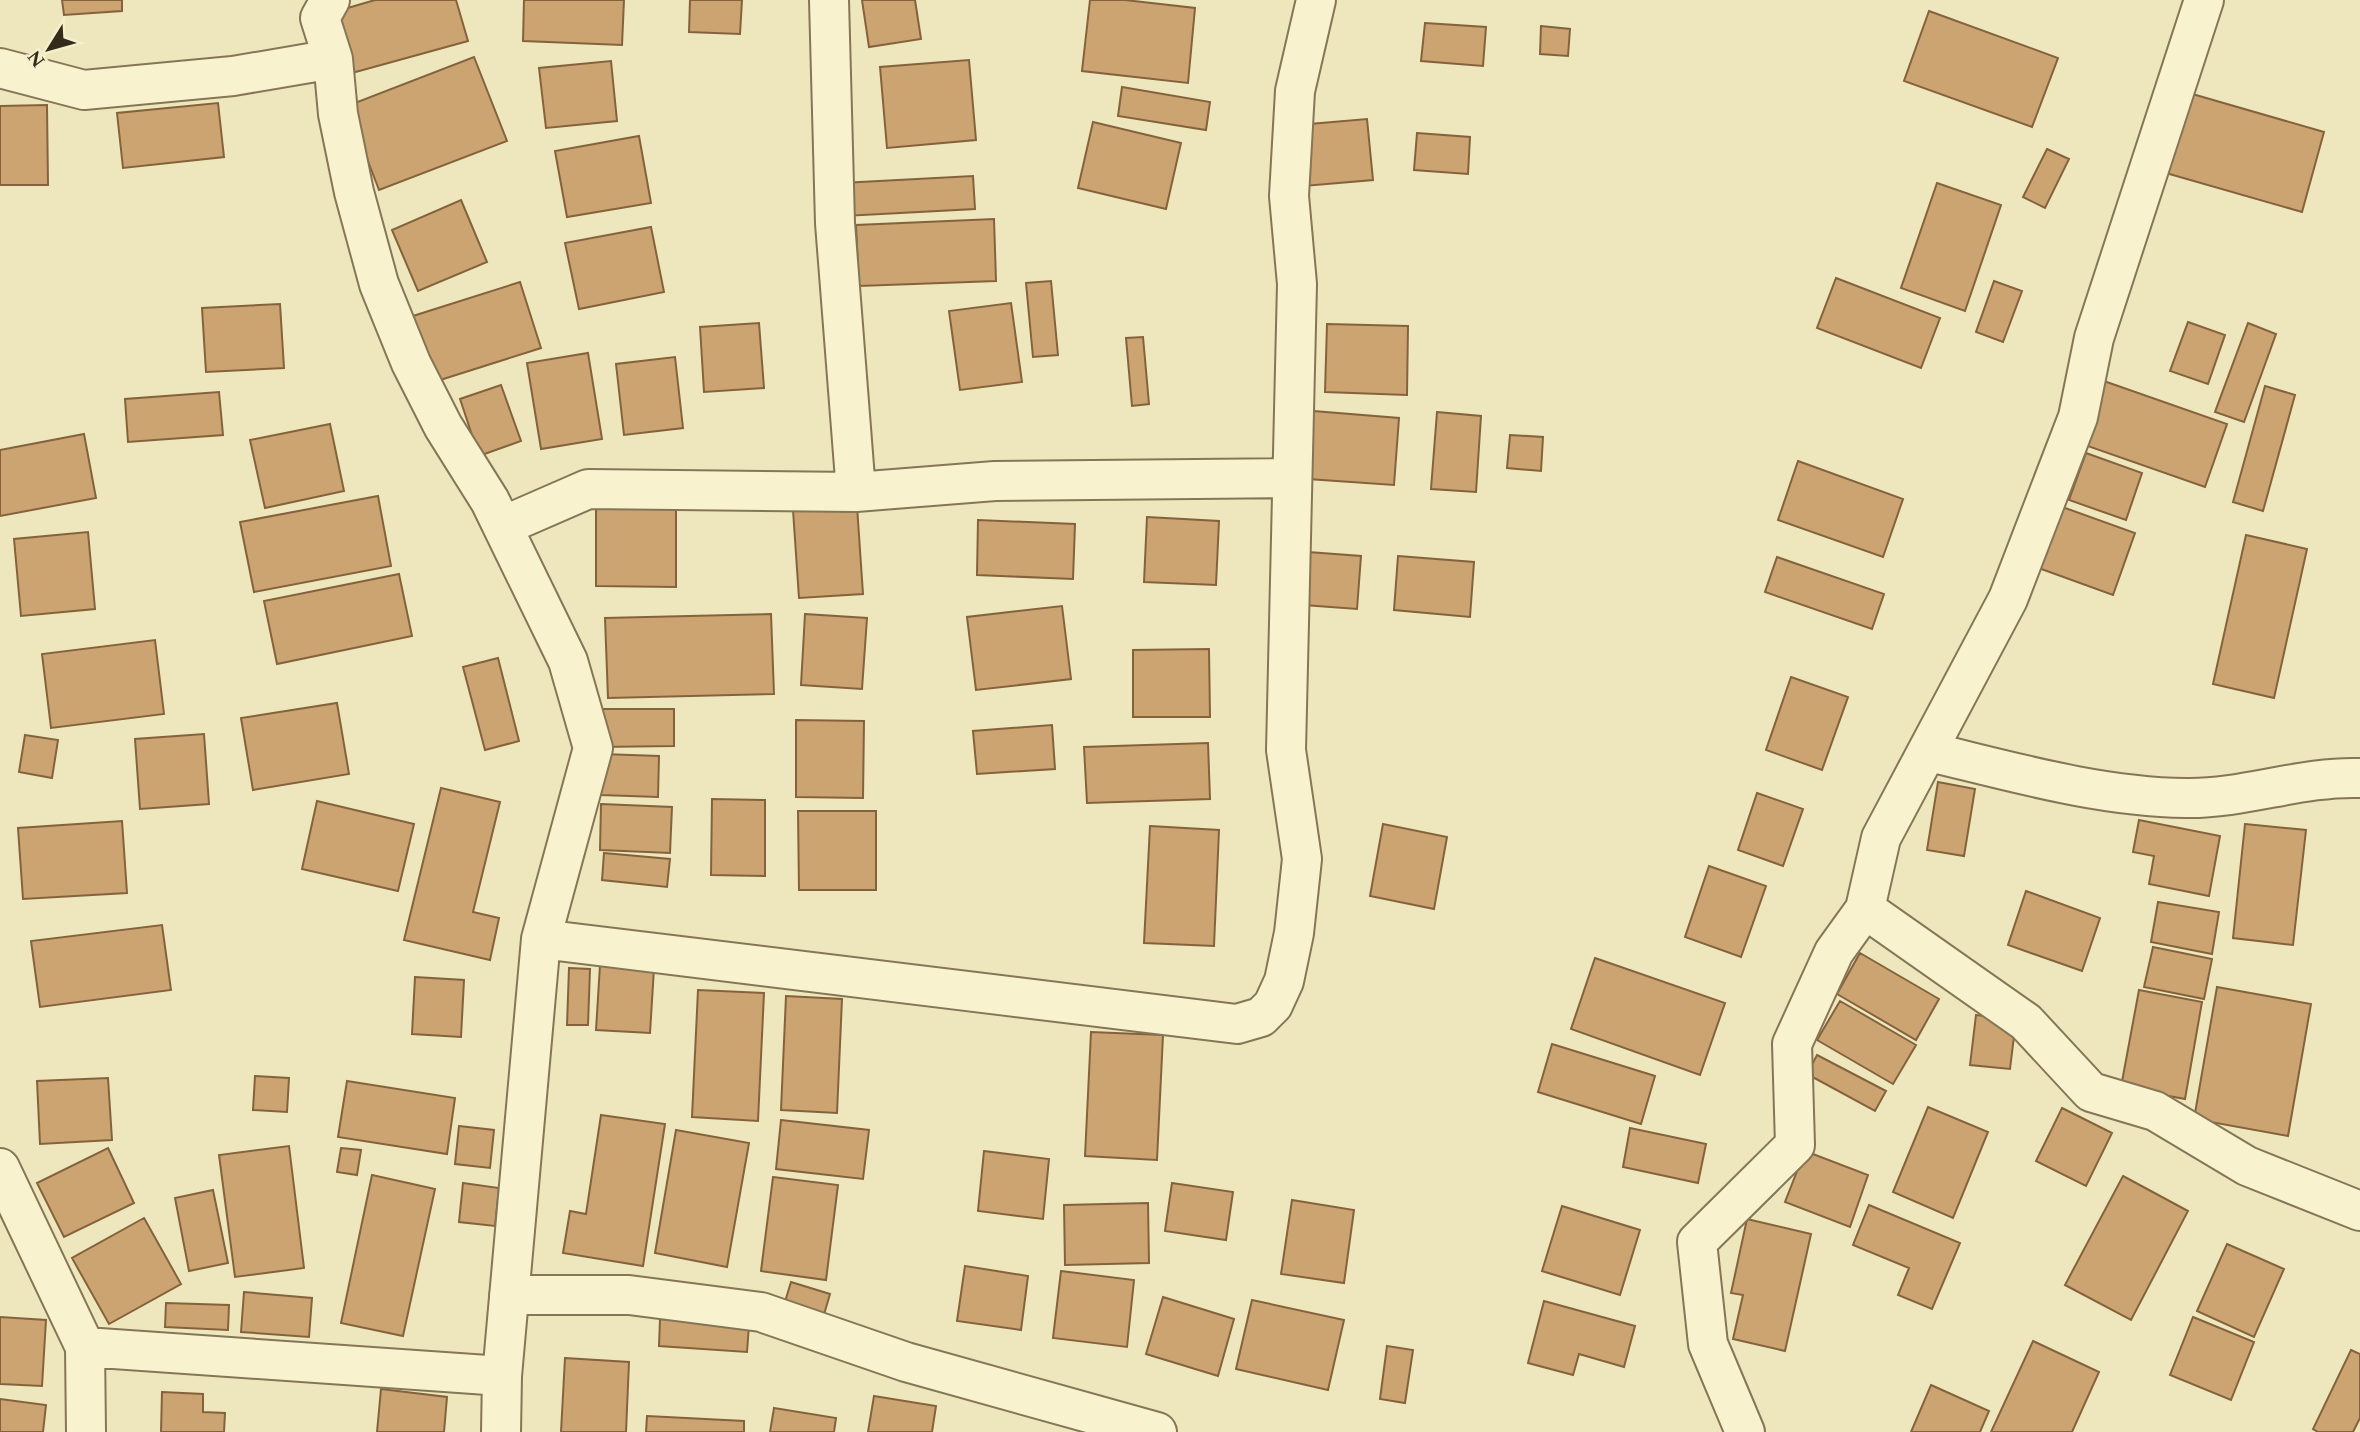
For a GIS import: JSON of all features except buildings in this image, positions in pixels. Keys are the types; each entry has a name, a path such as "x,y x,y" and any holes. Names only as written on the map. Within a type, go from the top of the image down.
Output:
{"street":[{"path":"330,0 320,18 333,59 338,114 346,153 379,284 422,384 503,526 568,661 593,748 541,939 502,1376 501,1432"},
{"path":"828,0 835,223 856,492"},
{"path":"541,939 1237,1024 1261,1017 1273,1005 1284,981 1294,933 1302,859 1286,750 1290,478 1297,284 1289,196 1295,92 1315,0"},
{"path":"1745,1432 1708,1344 1698,1242 1795,1145 1792,1044 1835,952 1866,909 1881,838 1930,752 2008,599 2078,417 2094,338 2204,0"},
{"path":"0,68 84,90 233,76 333,59"},
{"path":"503,526 588,489 856,492 995,481 1290,478"},
{"path":"1930,752 2036,778 2187,798 2262,789 2290,782 2360,778"},
{"path":"1866,909 2026,1022 2091,1092 2155,1111 2247,1166 2360,1211"},
{"path":"0,1168 85,1348 86,1432"},
{"path":"509,1295 629,1295 761,1312 906,1362 1157,1432"},
{"path":"85,1348 502,1376"}]}
